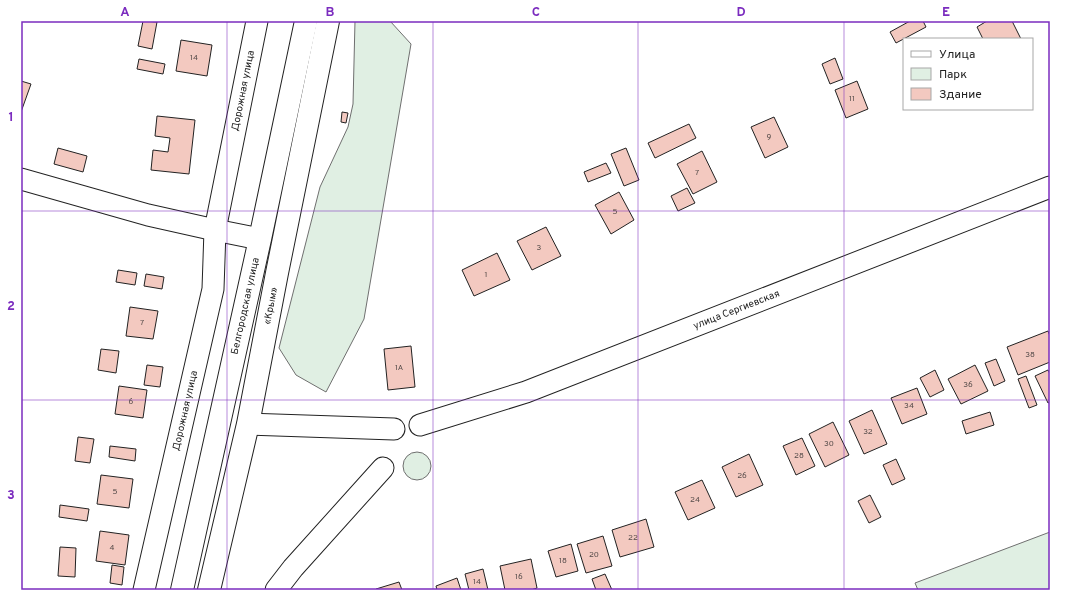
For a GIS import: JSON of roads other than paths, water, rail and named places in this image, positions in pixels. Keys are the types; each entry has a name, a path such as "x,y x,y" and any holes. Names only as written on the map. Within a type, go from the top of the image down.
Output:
{"main road":[{"name":"Белгородская улица","path":"182,590 260,239 306,21"},
{"name":"«Крым»","path":"209,590 248,424 328,21"}],"street":[{"name":"Дорожная улица","path":"144,590 213,289 215,230 257,21"},
{"path":"21,180 148,215 260,239"},
{"name":"улица Сергиевская","path":"420,425 526,392 1050,187"},
{"path":"248,424 394,429"},
{"path":"276,590 293,568 382,468"}]}
